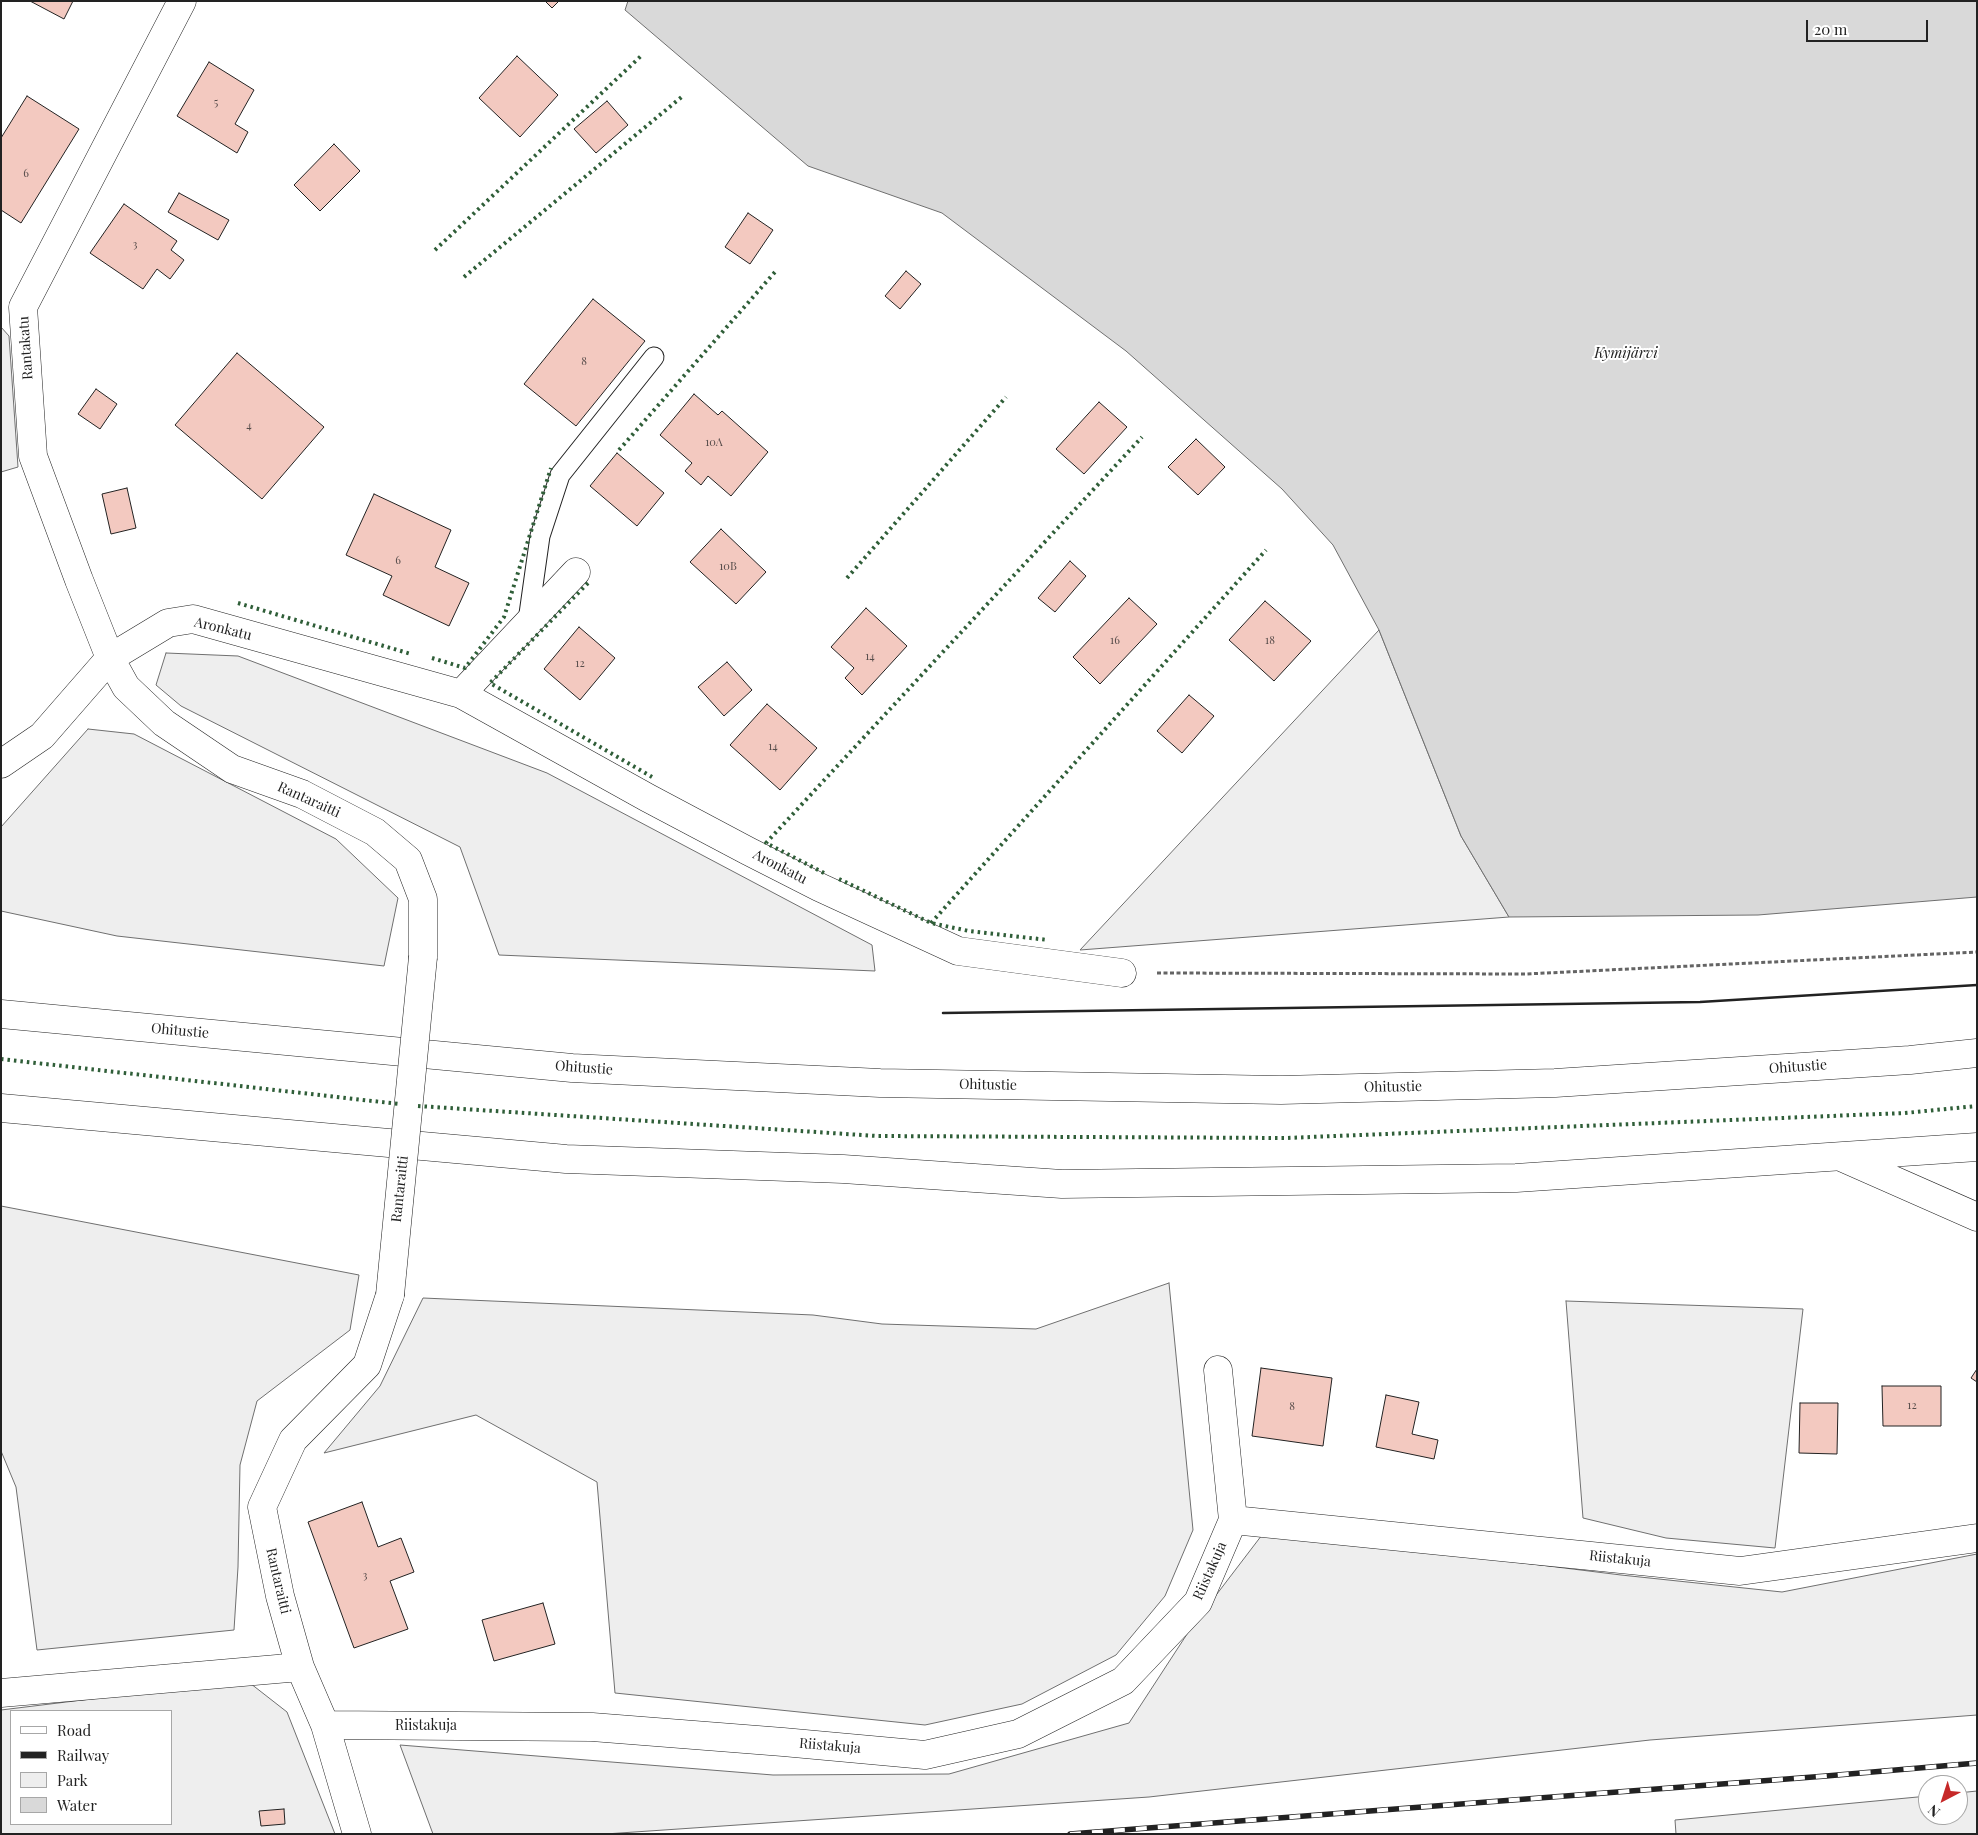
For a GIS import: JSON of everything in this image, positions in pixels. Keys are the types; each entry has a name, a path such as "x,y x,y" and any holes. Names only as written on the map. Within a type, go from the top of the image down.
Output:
{"main road":[{"name":"Rantakatu","path":"110,658 79,580 34,456 23,307 182,1"},
{"path":"461,694 576,572"},
{"name":"Aronkatu","path":"1,764 42,736 110,658 168,622 193,619 461,694 748,851 819,887 958,951 1122,973"},
{"name":"Rantaraitti","path":"110,658 126,687 164,723 232,769 310,798 375,832 408,860 423,899 423,957 390,1295 367,1365 293,1440 262,1507 280,1596 300,1667 325,1725 357,1834"},
{"name":"Ohitustie","path":"1,1014 572,1068 880,1083 1281,1090 1575,1081 1910,1060 1977,1053"},
{"path":"1,1108 566,1159 843,1169 1062,1184 1516,1178 1977,1147"},
{"path":"1838,1156 1977,1217"},
{"name":"Riistakuja","path":"325,1725 592,1727 925,1755 1018,1734 1123,1681 1198,1602 1233,1520 1218,1370"},
{"name":"Riistakuja","path":"1233,1520 1740,1571 1977,1538"},
{"path":"1,1693 300,1667"}],"lane":[{"path":"528,621 540,536 560,475 654,357"}],"path":[{"path":"1122,973 1526,974 1977,952"}],"green space":[{"path":"1,327 9,336 18,467 1,472"},
{"path":"1379,630 1461,836 1509,917 1080,950"},
{"path":"166,653 238,656 547,773 872,945 875,971 499,955 460,847 181,706 156,685"},
{"path":"88,729 134,734 336,839 398,898 384,966 117,936 1,911 1,827"},
{"path":"1,1206 359,1275 350,1330 257,1401 240,1465 238,1567 234,1630 37,1650 16,1487 1,1451"},
{"path":"1169,1283 1193,1530 1165,1596 1116,1655 1022,1704 925,1725 615,1693 597,1482 476,1415 324,1453 380,1386 423,1298 813,1315 882,1324 1036,1329"},
{"path":"1566,1301 1803,1309 1775,1548 1666,1538 1583,1518"},
{"path":"1265,1531 1621,1575 1782,1592 1977,1554 1977,1715 1650,1740 1149,1797 605,1834 433,1834 400,1745 773,1775 949,1774 1129,1723 1191,1628"},
{"path":"246,1680 287,1712 335,1834 1,1834 1,1710"},
{"path":"1977,1791 1977,1834 1676,1834 1675,1820 1918,1797 1918,1825 1968,1825 1968,1792"}],"water":[{"name":"Kymijärvi","path":"628,1 1977,1 1977,897 1758,915 1509,917 1461,836 1379,630 1333,545 1282,489 1126,351 942,213 808,166 625,10"}],"building":[{"path":"30,1 73,1 64,19"},
{"path":"545,1 559,1 552,8"},
{"path":"517,56 558,95 520,137 479,98"},
{"path":"209,62 254,90 235,124 248,132 237,153 177,116"},
{"path":"27,96 79,129 21,223 1,210 1,138"},
{"path":"607,101 628,125 596,153 574,129"},
{"path":"334,144 360,171 320,211 294,185"},
{"path":"179,193 229,220 218,240 168,212"},
{"path":"124,204 177,241 171,250 184,260 170,279 157,269 143,289 90,253"},
{"path":"748,213 773,230 750,264 725,247"},
{"path":"906,271 921,284 900,309 885,296"},
{"path":"593,299 645,341 576,426 524,384"},
{"path":"237,353 324,427 262,499 175,425"},
{"path":"96,389 117,404 100,429 78,414"},
{"path":"694,394 718,415 722,411 768,452 731,496 708,476 701,485 685,471 692,463 660,435"},
{"path":"1099,402 1127,427 1084,474 1056,449"},
{"path":"1196,439 1225,467 1198,495 1168,467"},
{"path":"617,453 664,493 637,526 590,486"},
{"path":"127,488 136,528 111,534 102,494"},
{"path":"374,494 451,530 435,567 469,583 449,626 383,595 392,576 346,555"},
{"path":"721,529 766,572 736,604 690,562"},
{"path":"1070,561 1086,576 1055,612 1038,598"},
{"path":"1129,598 1157,624 1100,684 1073,657"},
{"path":"1265,601 1311,641 1274,681 1229,640"},
{"path":"866,608 907,646 862,695 845,678 854,668 831,647"},
{"path":"579,627 615,658 580,700 544,669"},
{"path":"727,662 752,690 724,716 698,687"},
{"path":"1189,695 1214,716 1182,753 1157,731"},
{"path":"767,704 817,748 780,790 730,745"},
{"path":"1261,1368 1332,1378 1323,1446 1252,1436"},
{"path":"1977,1369 1977,1382 1971,1378"},
{"path":"1882,1386 1941,1386 1941,1426 1883,1426"},
{"path":"1386,1395 1419,1402 1412,1434 1438,1440 1434,1459 1376,1447"},
{"path":"1800,1403 1838,1403 1837,1454 1799,1453"},
{"path":"362,1502 378,1547 401,1538 414,1572 390,1581 408,1629 354,1648 308,1522"},
{"path":"543,1603 555,1644 494,1661 482,1620"},
{"path":"284,1809 285,1824 261,1826 259,1811"}],"railway":[{"path":"1070,1834 1977,1763"}],"hedge":[{"path":"435,250 641,56"},
{"path":"464,277 684,95"},
{"path":"619,450 775,272"},
{"path":"847,578 1006,397"},
{"path":"824,873 766,843 1142,437"},
{"path":"432,658 465,668 504,617 551,468"},
{"path":"931,923 1266,550"},
{"path":"588,583 490,683 652,777"},
{"path":"238,603 411,654"},
{"path":"839,879 931,923 969,931 1048,940"},
{"path":"1,1059 399,1104"},
{"path":"418,1106 877,1136 1286,1138 1905,1113 1977,1106"}],"wall":[{"path":"943,1013 1700,1002 1977,985"}]}
